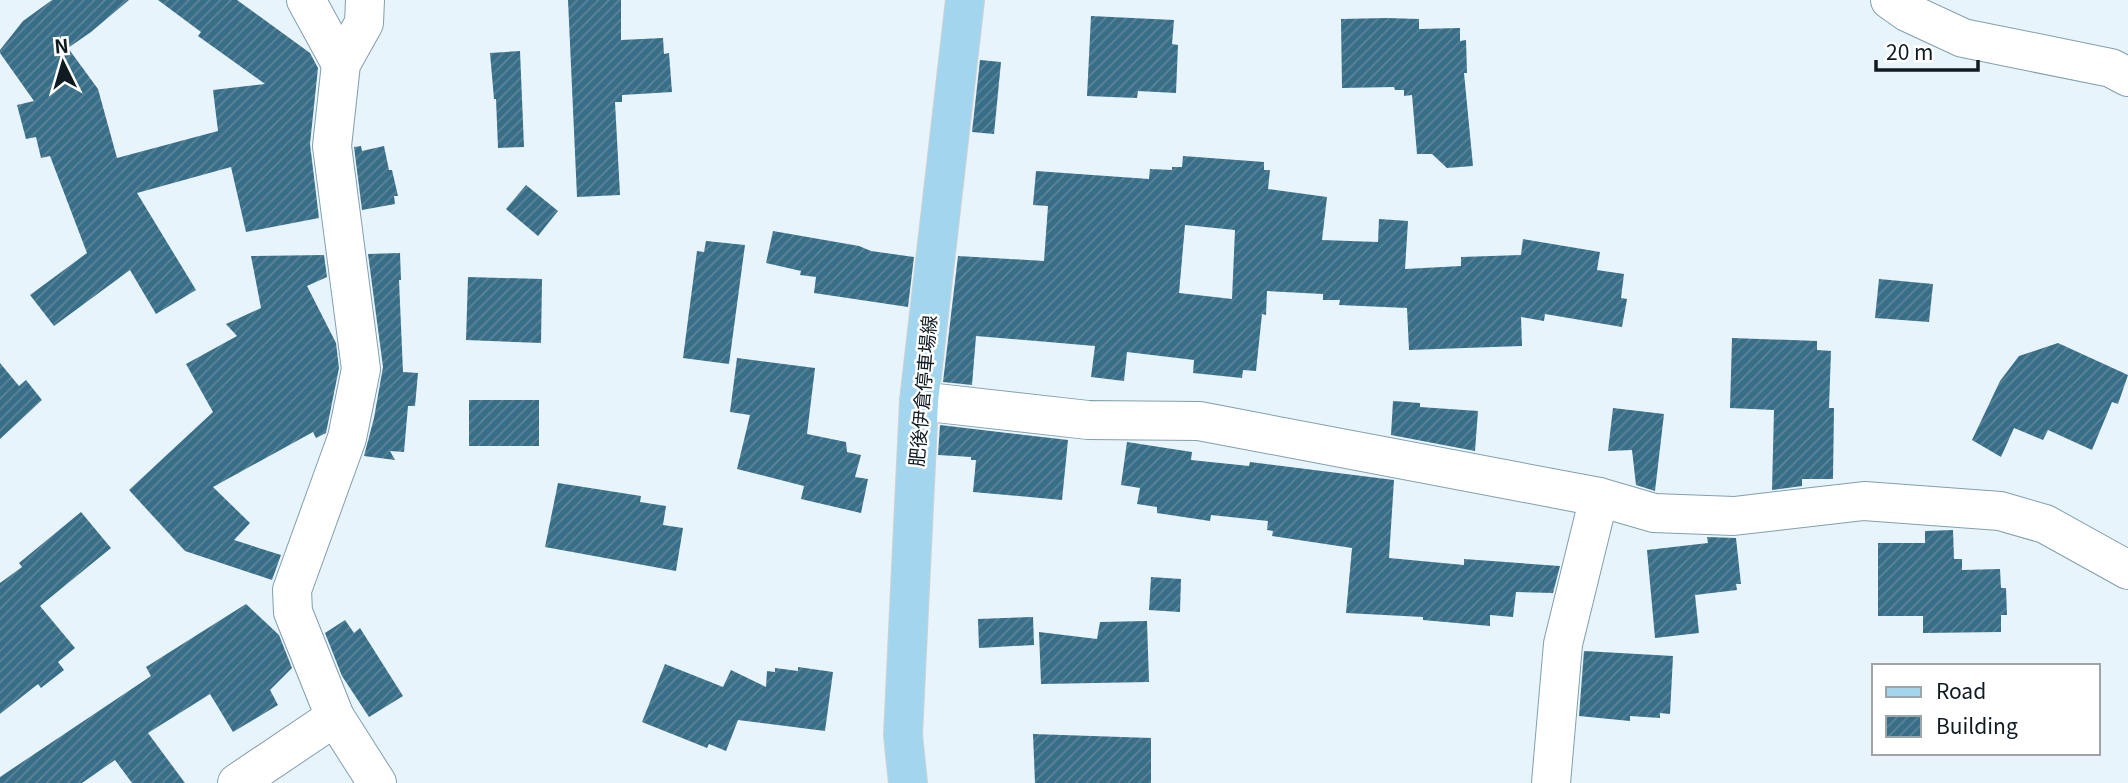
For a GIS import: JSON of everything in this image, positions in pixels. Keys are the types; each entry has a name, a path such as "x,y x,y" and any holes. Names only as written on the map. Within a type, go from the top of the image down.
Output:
{"main road":[{"name":"肥後伊倉停車場線","path":"908,783 903,735 919,401 965,0"}],"street":[{"path":"306,0 341,64"},
{"path":"365,0 364,23 341,64 332,146 360,369 347,438 292,590 293,612 335,717 377,783"},
{"path":"1890,0 1908,12 1963,38 2111,68 2128,77"},
{"path":"919,401 1088,420 1199,421 1599,497 1654,513 1734,516 1864,501 2000,511 2045,524 2128,570"},
{"path":"1551,783 1563,644 1599,497"},
{"path":"237,783 335,717"}],"building":[{"path":"52,0 129,0 68,48 98,89 117,158 218,131 213,90 265,84 198,36 201,32 158,0 237,0 310,53 318,68 310,144 319,218 246,232 231,167 137,193 196,290 156,314 130,270 54,326 30,295 87,253 50,156 41,158 36,137 26,139 17,105 34,101 0,53 23,21"},
{"path":"568,0 621,0 621,40 663,38 664,54 669,53 672,92 622,95 622,102 615,102 620,195 577,197"},
{"path":"1091,16 1174,20 1172,44 1178,45 1176,93 1138,91 1137,98 1087,96"},
{"path":"1341,19 1419,19 1419,29 1460,28 1460,41 1466,40 1467,73 1464,73 1473,166 1447,168 1432,154 1417,154 1412,95 1404,96 1404,90 1395,90 1394,87 1342,88"},
{"path":"520,51 524,147 498,148 496,99 490,53"},
{"path":"980,60 1001,62 994,134 972,132"},
{"path":"361,146 362,151 384,146 398,196 394,196 395,204 362,210 354,147"},
{"path":"1183,156 1264,162 1264,170 1270,170 1268,189 1327,197 1322,240 1378,242 1379,219 1408,221 1405,269 1461,266 1461,257 1521,255 1523,239 1600,252 1597,270 1624,274 1621,298 1627,299 1622,327 1545,314 1544,321 1521,317 1522,346 1409,350 1407,308 1339,305 1340,300 1323,300 1323,294 1267,291 1266,315 1262,314 1256,371 1243,370 1242,378 1193,373 1194,360 1127,352 1124,381 1091,377 1095,346 976,336 972,385 943,382 958,256 1044,261 1048,206 1033,205 1036,171 1149,179 1150,169 1172,170 1172,167 1182,167","holes":["1185,225 1235,230 1232,299 1179,293"]},
{"path":"526,185 558,211 538,236 506,209"},
{"path":"773,231 914,257 908,307 814,293 816,277 800,275 801,271 766,263"},
{"path":"706,241 745,245 729,364 683,358 697,251 704,252"},
{"path":"400,253 403,372 418,373 415,406 408,406 404,452 390,451 395,460 364,456 383,367 368,254"},
{"path":"324,255 327,277 307,286 336,343 339,368 326,433 316,438 313,432 213,487 250,523 234,540 281,555 272,580 185,551 129,490 213,412 186,364 237,336 226,324 261,308 251,256"},
{"path":"468,277 542,279 541,343 466,340"},
{"path":"1879,279 1933,284 1929,322 1875,318"},
{"path":"1732,338 1817,341 1817,350 1831,351 1829,408 1834,408 1833,479 1802,479 1802,486 1772,490 1774,410 1730,408"},
{"path":"2058,343 2128,375 2118,404 2112,402 2092,450 2048,430 2043,440 2014,428 2001,457 1972,440 2000,381 2019,356"},
{"path":"737,358 815,368 807,434 846,442 847,452 861,455 855,477 868,479 861,513 801,499 804,486 737,469 750,415 730,412"},
{"path":"0,363 19,386 26,380 42,400 0,439"},
{"path":"469,400 539,400 539,446 469,446"},
{"path":"1393,401 1420,403 1420,407 1478,411 1475,451 1391,435"},
{"path":"1613,408 1664,414 1655,491 1636,485 1632,450 1608,451"},
{"path":"940,425 1068,440 1062,500 973,492 976,460 971,460 971,457 938,455"},
{"path":"1127,442 1192,452 1191,460 1249,466 1250,462 1394,480 1389,558 1464,565 1464,559 1560,566 1553,593 1516,592 1513,617 1490,615 1490,626 1423,620 1423,617 1346,613 1352,548 1272,536 1273,531 1267,530 1268,521 1211,515 1210,521 1157,513 1157,507 1137,504 1140,488 1121,485"},
{"path":"558,483 641,496 640,502 666,506 663,525 683,528 676,571 545,547"},
{"path":"81,512 111,548 40,606 75,648 58,662 64,670 41,688 38,684 0,714 0,583 22,567 19,563"},
{"path":"1953,530 1954,559 1962,559 1962,570 2000,569 2001,588 2006,588 2007,615 2001,615 2001,632 1923,633 1923,616 1878,616 1878,543 1925,543 1925,531"},
{"path":"1707,537 1736,538 1741,584 1736,584 1737,590 1695,595 1699,633 1655,638 1647,550 1708,543"},
{"path":"1151,577 1181,579 1180,612 1149,610"},
{"path":"246,604 279,635 292,668 270,690 278,705 233,732 210,694 148,733 185,783 132,783 115,760 82,783 0,783 0,777 151,676 146,667"},
{"path":"1033,617 1034,645 979,648 978,619"},
{"path":"345,620 354,633 360,628 403,696 369,717 342,676 325,633"},
{"path":"1147,621 1149,682 1041,684 1039,632 1097,639 1100,622"},
{"path":"1584,651 1673,656 1670,714 1660,713 1660,718 1630,716 1630,721 1579,716"},
{"path":"665,664 723,687 731,670 766,687 767,671 775,672 775,668 798,671 798,667 833,672 825,731 738,720 726,751 709,744 707,748 642,722"},
{"path":"1033,734 1151,738 1151,783 1035,783"}]}
